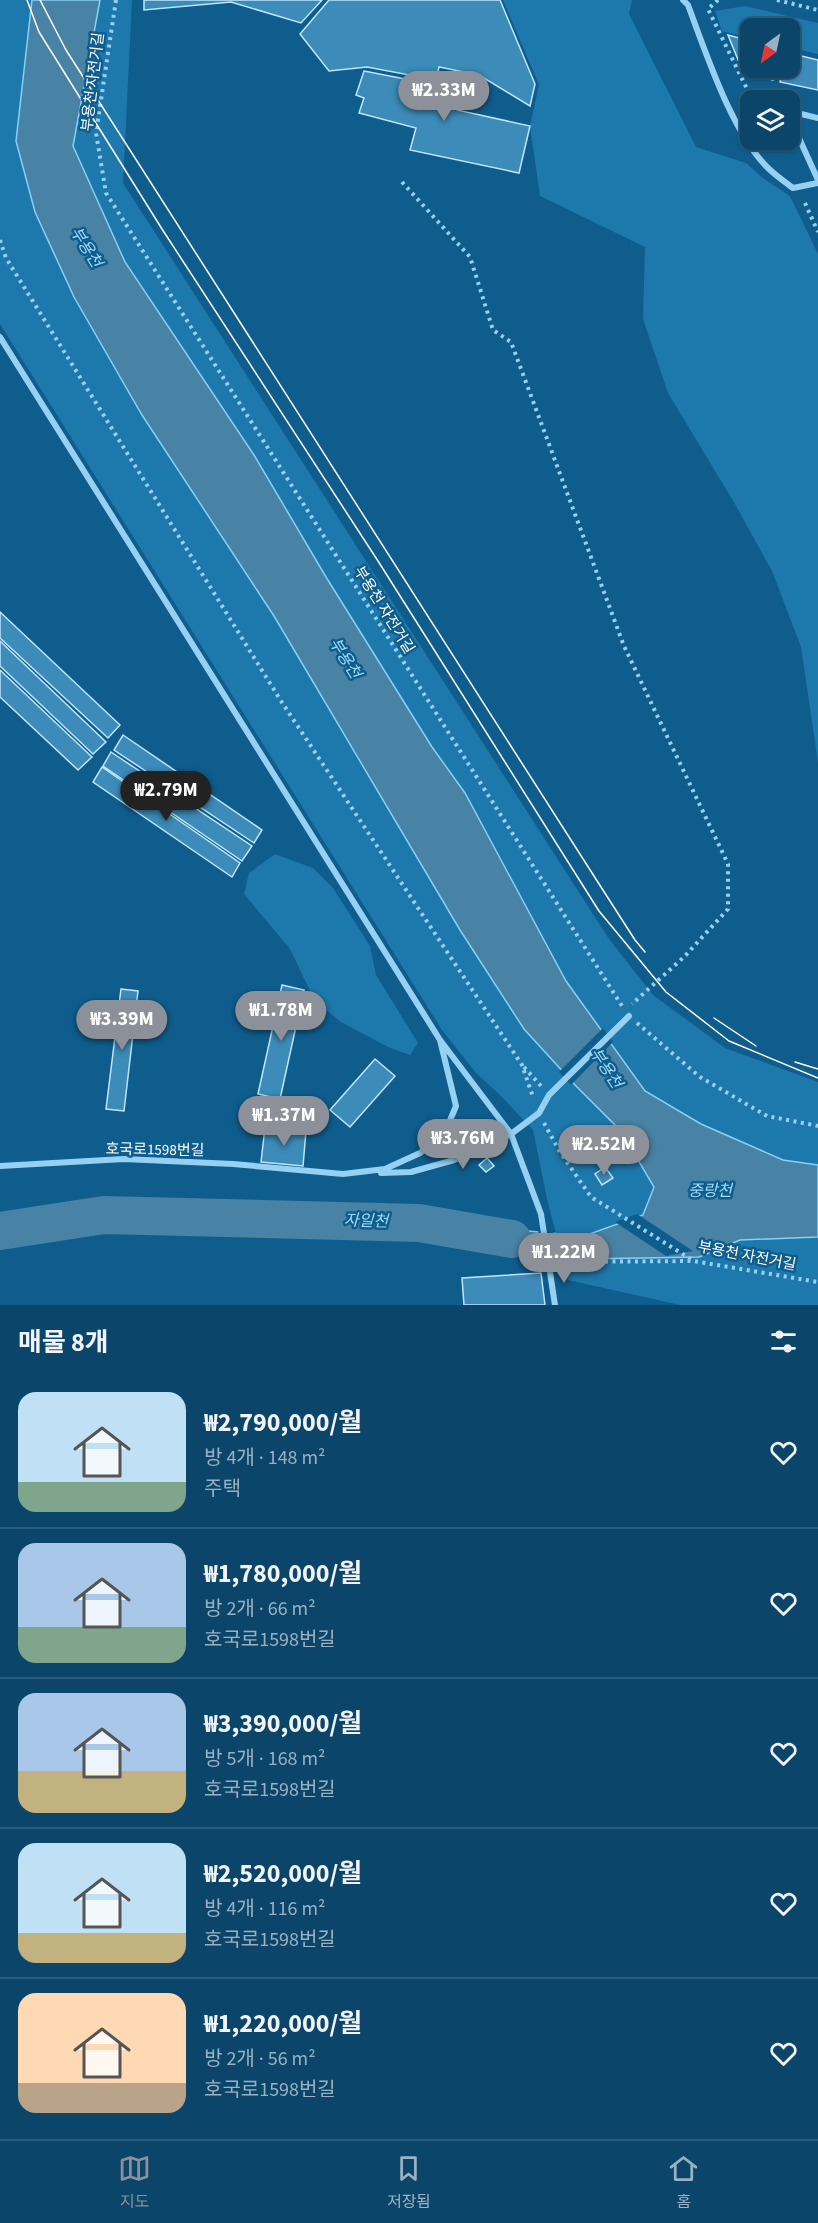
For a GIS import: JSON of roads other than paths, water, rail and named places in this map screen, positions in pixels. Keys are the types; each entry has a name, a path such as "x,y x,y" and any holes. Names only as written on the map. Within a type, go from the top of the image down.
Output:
{"street":[{"path":"687,2 707,57 742,134 767,167 793,189 818,182 800,141"},
{"path":"800,114 818,118"},
{"path":"0,337 440,1040 511,1134 541,1214 555,1305"},
{"path":"343,1174 411,1172 454,1160 511,1134 539,1113 549,1095 627,1013"},
{"name":"호국로1598번길","path":"0,1166 124,1159 233,1164 343,1174 385,1169 420,1153 444,1135 456,1106 440,1040"}],"water":[{"name":"중랑천","path":"32,0 100,0 73,146 125,262 254,455 326,577 432,747 465,793 566,981 645,1091 701,1124 783,1160 818,1165 818,1237 740,1240 699,1257 584,1259 459,1241 462,1225 584,1236 643,1215 654,1187 621,1131 524,1029 460,930 274,616 142,415 74,297 35,212 16,141"}],"waterway":[{"name":"자일천","path":"0,1231 104,1215 419,1223 512,1239"}],"tram line":[{"path":"27,0 39,32 162,229 378,561 599,911 666,992 729,1041 818,1078"},
{"path":"40,0 66,50 635,940 645,952"},
{"path":"714,1018 756,1046"},
{"path":"795,1062 818,1069"}],"water label":[{"name":"부용천","path":"86,247"},
{"name":"부용천","path":"345,658"},
{"name":"부용천","path":"606,1068"}]}
